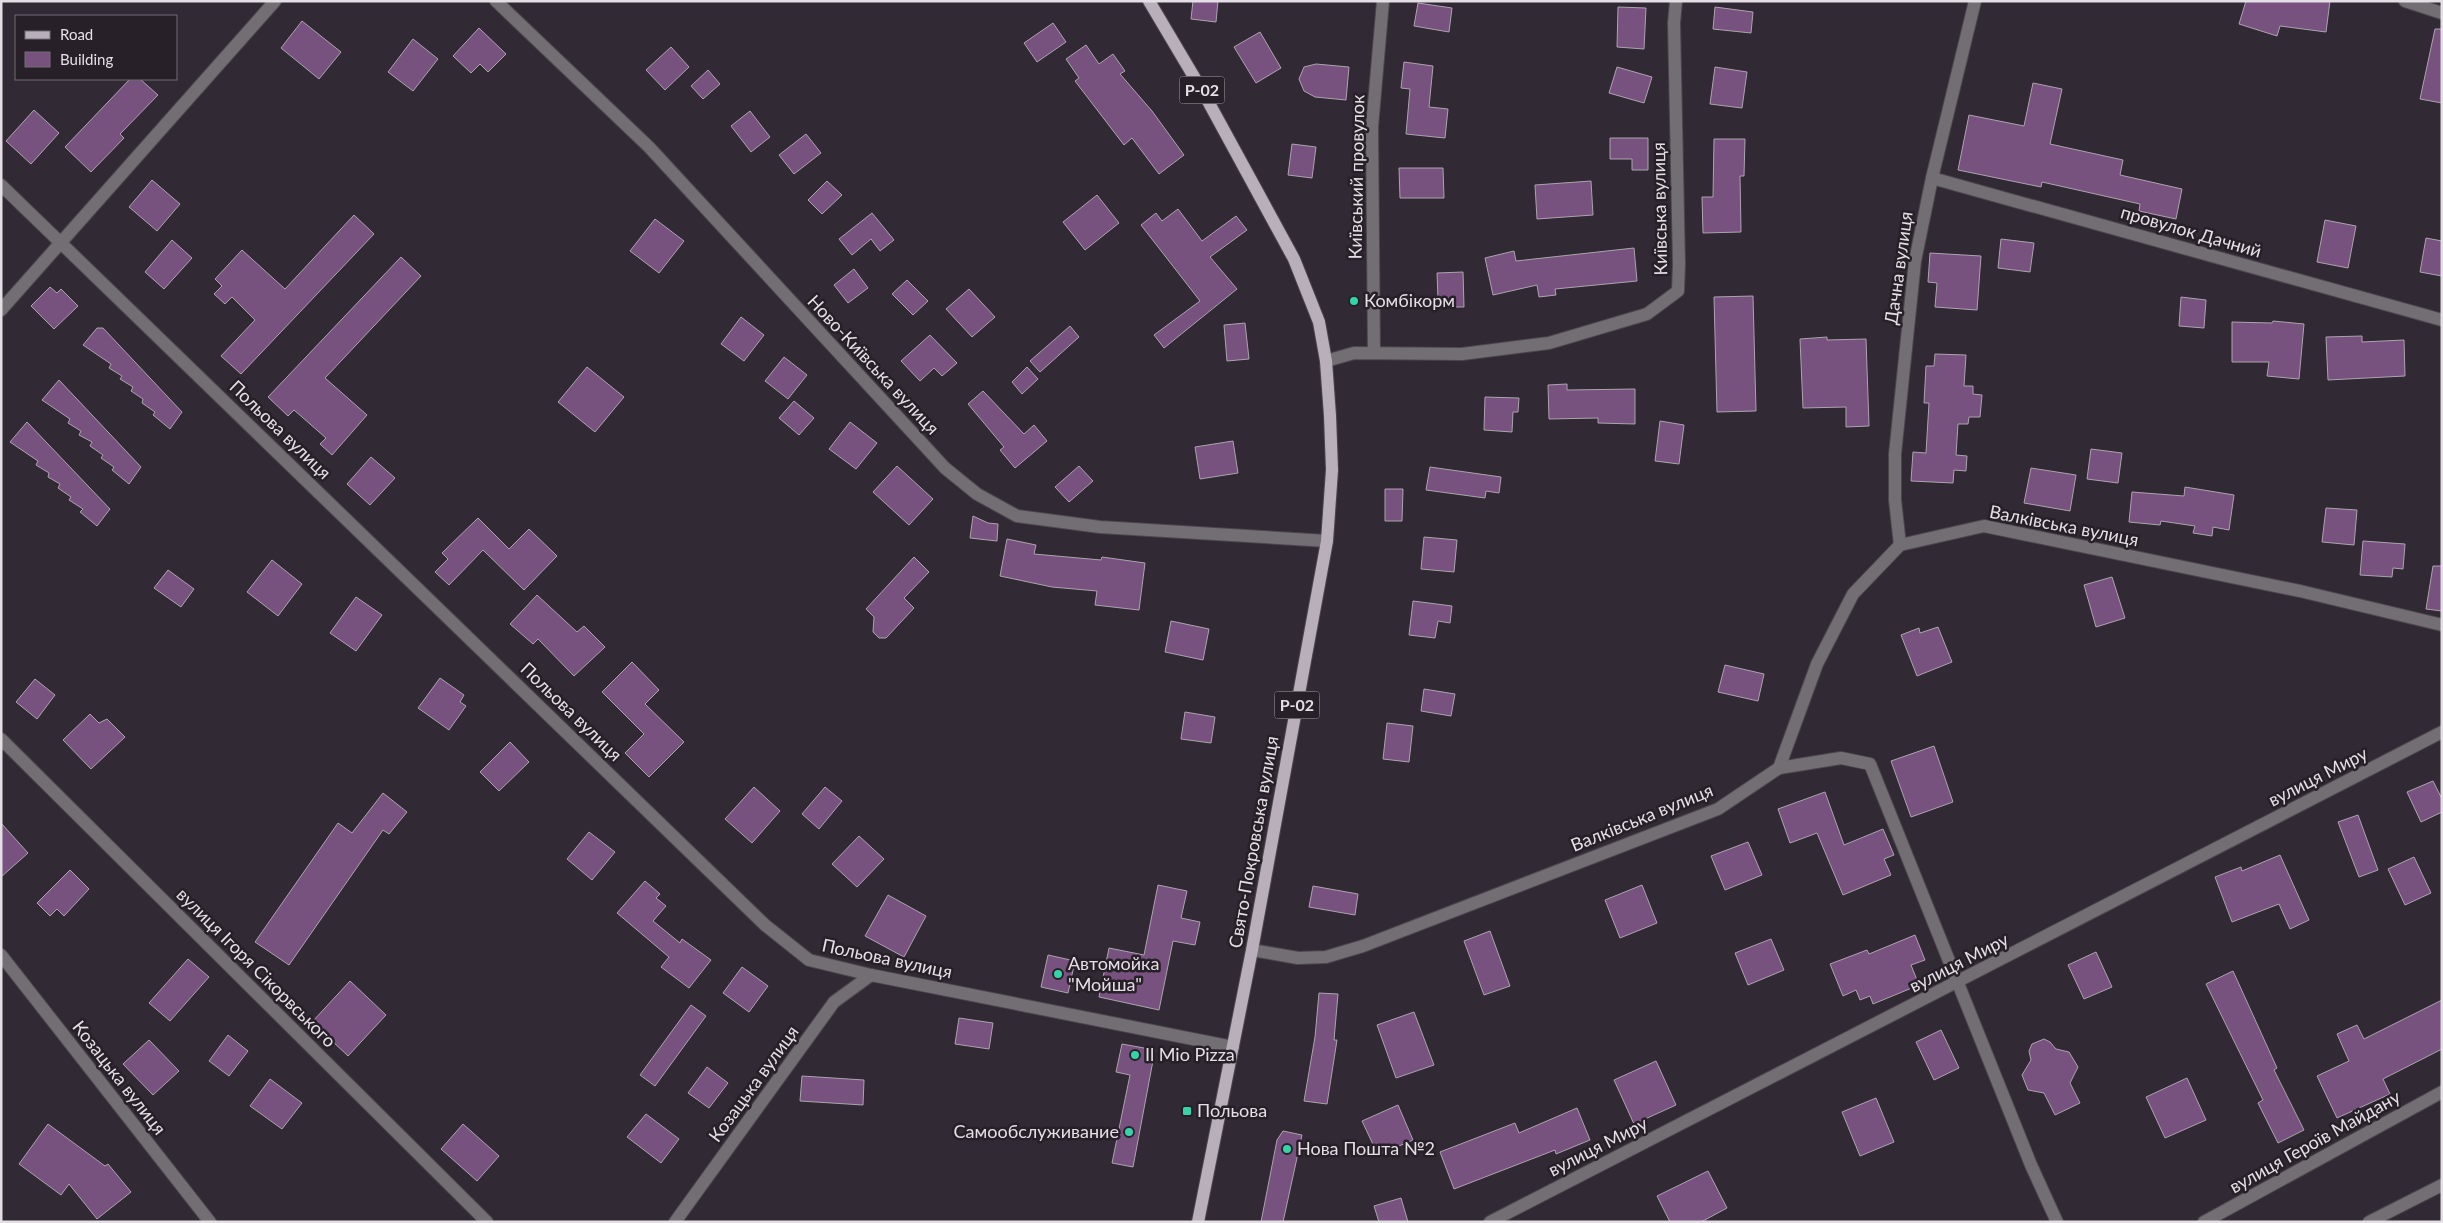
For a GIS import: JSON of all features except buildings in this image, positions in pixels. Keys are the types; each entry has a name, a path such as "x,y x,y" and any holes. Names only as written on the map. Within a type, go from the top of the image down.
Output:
{"main road":[{"name":"Свято-Покровська вулиця","path":"1150,1 1207,100 1294,259 1319,322 1326,361 1332,470 1327,542 1252,950 1198,1222"}],"street":[{"path":"1,310 60,241 275,1"},
{"name":"Ново-Київська вулиця","path":"496,1 649,147 945,468 976,494 1017,516 1100,527 1327,542"},
{"name":"Київський провулок","path":"1374,353 1372,127 1383,1"},
{"name":"Київська вулиця","path":"1326,361 1354,353 1462,354 1549,343 1647,314 1678,291 1674,23 1676,1"},
{"name":"Дачна вулиця","path":"1900,545 1895,500 1895,454 1898,408 1914,261 1975,1"},
{"path":"2405,1 2442,13"},
{"name":"провулок Дачний","path":"1932,178 2442,320"},
{"name":"Польова вулиця","path":"1,185 765,925 809,960 871,975 1232,1047"},
{"name":"Валківська вулиця","path":"1900,545 1984,526 2300,591 2442,624"},
{"path":"1900,545 1853,594 1817,664 1779,768 1841,758 1870,764 2030,1165 2057,1222"},
{"name":"вулиця Миру","path":"1490,1222 1957,984 2442,732"},
{"name":"вулиця Ігоря Сікорвського","path":"1,739 487,1222"},
{"name":"Валківська вулиця","path":"1252,950 1307,958 1326,957 1363,946 1718,808 1779,768"},
{"name":"Козацька вулиця","path":"1,955 210,1222"},
{"name":"Козацька вулиця","path":"675,1222 834,1002 871,975"},
{"name":"вулиця Героїв Майдану","path":"2204,1222 2227,1217 2442,1092"},
{"path":"2368,1222 2442,1185"}],"place":[{"name":"Комбікорм","path":"1354,301"},
{"name":"Автомойка \"Мойша\"","path":"1058,974"},
{"name":"Il Mio Pizza","path":"1135,1055"},
{"name":"Польова","path":"1187,1111"},
{"name":"Самообслуживание","path":"1129,1132"},
{"name":"Нова Пошта №2","path":"1287,1149"}]}
